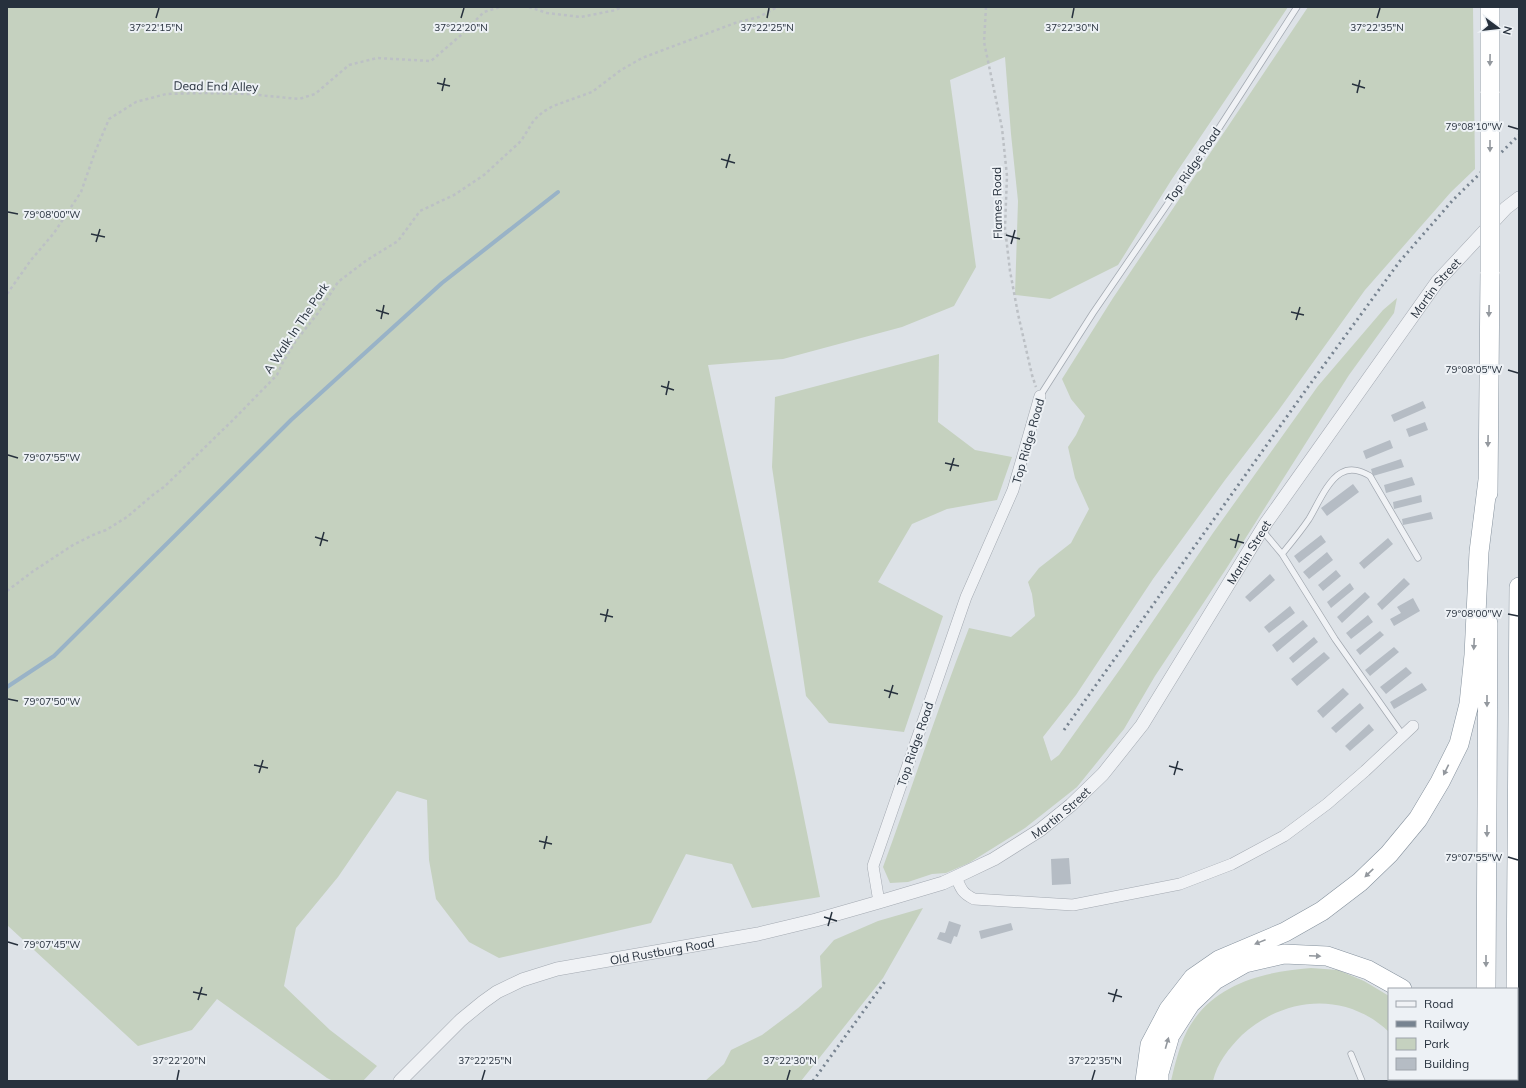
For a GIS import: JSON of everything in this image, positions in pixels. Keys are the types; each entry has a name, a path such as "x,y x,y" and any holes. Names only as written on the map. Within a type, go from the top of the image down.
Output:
{"highway":[{"path":"1486,988 1490,7"},
{"path":"1145,1081 1150,1045 1169,1009 1193,978 1219,960 1285,932 1322,911 1360,882 1389,854 1418,819 1440,782 1458,744 1469,704 1474,655 1479,552 1488,480"},
{"path":"1516,988 1519,587"},
{"path":"1159,1081 1159,1073 1170,1035 1190,1004 1214,980 1245,963 1284,954 1327,956 1368,970 1400,988"}],"street":[{"name":"Martin Street","path":"956,877 994,859 1040,830 1071,805 1103,774 1142,725 1262,530 1437,282 1506,208 1519,198"},
{"name":"Top Ridge Road","path":"879,902 874,866 966,597 1013,490 1040,396"},
{"path":"956,877 964,894 974,899 1073,905 1180,884 1232,864 1284,836 1327,804 1366,771 1402,734 1413,726"},
{"name":"Old Rustburg Road","path":"400,1081 462,1020 483,1002 497,992 522,980 557,969 758,934 816,920 879,902 943,883 956,877"}],"lane":[{"name":"Top Ridge Road","path":"1040,396 1093,313 1210,142 1297,7"},
{"path":"1282,554 1308,520 1332,481 1340,473 1350,470 1360,471 1370,476 1418,558"},
{"path":"1262,530 1282,554 1336,639 1402,734"},
{"path":"1351,1054 1362,1081"}],"path":[{"name":"Dead End Alley","path":"7,294 31,260 54,233 81,192 95,152 109,119 136,102 166,94 203,93 248,94 299,99 315,94 349,65 377,58 431,62 484,12 500,7"},
{"path":"529,7 547,13 581,18 616,10 621,7"},
{"name":"A Walk In The Park","path":"7,591 32,572 73,545 94,534 106,530 127,517 164,487 277,375 295,342 318,312 338,282 366,260 398,241 420,211 454,195 484,175 521,141 534,120 543,112 592,92 621,70 642,58 735,23 759,17 777,7"},
{"name":"Flames Road","path":"986,7 984,42 1002,128 1006,168 1005,228 1010,271 1026,351 1032,375 1040,396"}],"green space":[{"path":"7,7 1288,7 1172,179 1118,265 1050,299 1015,295 1018,201 1005,57 950,80 976,267 954,306 902,327 783,359 708,365 820,897 752,908 732,864 686,854 651,923 499,958 469,942 436,899 429,860 427,800 397,791 338,877 296,928 284,986 330,1030 377,1066 363,1081 333,1081 217,999 192,1030 138,1046 7,925"},
{"path":"1308,7 1473,7 1475,169 1451,192 1365,290 1278,411 1225,480 1153,579 1076,695 1043,737 1051,761 1059,755 1123,665 1213,533 1318,386 1383,310 1397,298 1394,313 1349,375 1226,569 1155,676 1124,729 1077,787 1025,828 969,863 946,873 932,874 908,882 890,883 883,867 969,628 1011,637 1035,616 1032,594 1028,582 1039,568 1071,543 1089,509 1075,478 1068,447 1076,435 1085,416 1071,399 1062,379 1113,298"},
{"path":"939,354 938,422 975,450 1012,457 997,500 947,509 912,524 878,582 943,616 904,732 829,723 806,696 772,467 775,397"},
{"path":"923,908 883,978 801,1081 705,1081 724,1064 731,1050 762,1035 798,1008 822,987 820,956 834,940 878,921"},
{"path":"1311,968 1338,970 1364,981 1388,995 1388,1031 1372,1019 1354,1010 1335,1005 1316,1004 1296,1006 1277,1012 1259,1022 1242,1035 1224,1056 1217,1068 1213,1081 1171,1081 1179,1049 1184,1037 1197,1015 1210,1002 1224,991 1240,983 1257,977"},
{"path":"1424,1080 1454,1081 1424,1081"}],"building":[{"path":"1423,401 1426,408 1394,422 1391,415"},
{"path":"1425,422 1428,430 1409,437 1406,429"},
{"path":"1390,440 1393,448 1366,459 1363,451"},
{"path":"1401,459 1404,467 1373,476 1371,469"},
{"path":"1412,477 1415,485 1386,493 1384,485"},
{"path":"1353,484 1359,492 1327,516 1321,508"},
{"path":"1421,495 1422,502 1394,509 1393,502"},
{"path":"1431,512 1433,519 1403,525 1402,519"},
{"path":"1321,535 1326,542 1299,563 1294,556"},
{"path":"1388,538 1393,544 1364,569 1359,563"},
{"path":"1327,552 1333,560 1309,579 1303,572"},
{"path":"1336,570 1341,576 1323,591 1318,585"},
{"path":"1270,574 1275,580 1250,602 1245,597"},
{"path":"1404,578 1410,584 1382,610 1377,604"},
{"path":"1350,583 1354,589 1331,608 1327,602"},
{"path":"1365,592 1370,597 1342,623 1337,617"},
{"path":"1413,598 1420,611 1394,626 1390,619 1401,613 1397,607"},
{"path":"1290,606 1295,613 1269,633 1264,627"},
{"path":"1368,615 1373,622 1351,639 1346,633"},
{"path":"1303,620 1308,626 1277,652 1272,645"},
{"path":"1380,631 1384,635 1360,655 1356,650"},
{"path":"1314,637 1318,642 1293,663 1289,658"},
{"path":"1394,647 1399,652 1370,676 1365,670"},
{"path":"1324,652 1330,658 1297,686 1291,679"},
{"path":"1406,667 1412,673 1386,694 1380,687"},
{"path":"1422,683 1427,690 1394,709 1390,702"},
{"path":"1343,688 1349,694 1323,718 1317,711"},
{"path":"1360,703 1364,708 1336,733 1331,728"},
{"path":"1369,724 1374,730 1350,751 1345,746"},
{"path":"1069,858 1071,884 1052,885 1051,859"},
{"path":"949,921 961,925 957,937 954,936 951,944 937,939 940,932 945,933"},
{"path":"1011,923 1013,930 981,939 979,931"}],"waterway":[{"path":"7,687 54,656 291,420 442,283 558,192"}],"railway":[{"path":"1064,730 1308,387 1400,261 1453,200 1519,135"},
{"path":"813,1081 886,980"}]}
